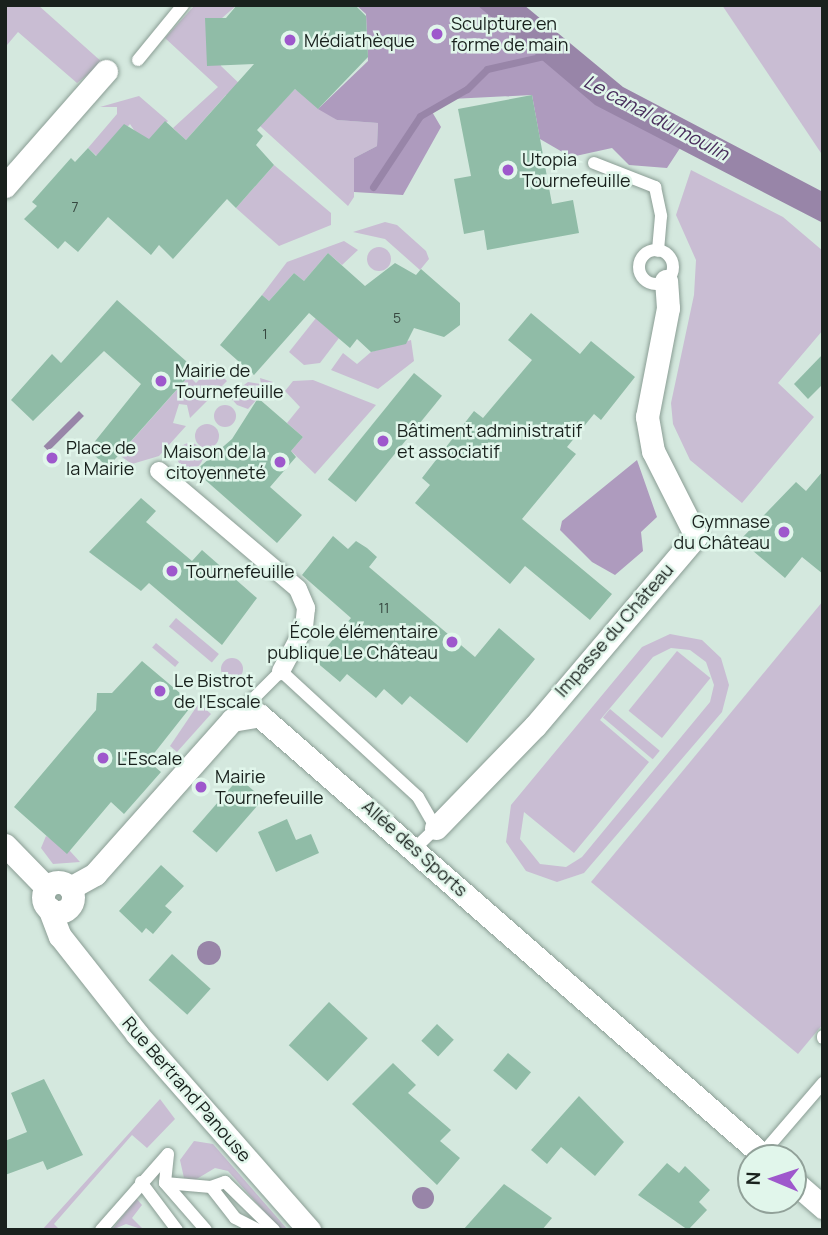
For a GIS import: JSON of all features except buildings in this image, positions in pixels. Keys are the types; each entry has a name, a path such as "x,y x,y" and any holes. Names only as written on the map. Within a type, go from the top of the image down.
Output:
{"street":[{"path":"5,186 106,71"},
{"name":"Impasse du Château","path":"436,828 536,726 696,536 653,451 647,417 668,308 666,281"},
{"path":"159,471 298,589 306,608 304,628 281,671"},
{"name":"Allée des Sports","path":"232,720 244,713 274,722 750,1144"},
{"path":"5,845 59,898 95,874 232,720"},
{"name":"Rue Bertrand Panouse","path":"59,898 70,943 137,1034 309,1230"},
{"path":"807,1193 823,1207"}],"lane":[{"path":"138,60 183,5"},
{"path":"594,163 655,187 661,216 658,251"},
{"path":"658,251 672,260 666,281 654,284 640,271 646,254 658,251"},
{"path":"232,720 281,671 418,797 436,828 415,848"},
{"path":"774,1144 823,1083"},
{"path":"101,1230 168,1154 165,1183 206,1230"},
{"path":"141,1182 177,1230"},
{"path":"165,1183 188,1190 225,1182 274,1230"},
{"path":"211,1187 238,1226 259,1230"}],"shaded area":[{"path":"5,5 38,5 103,63 77,83 18,32 7,45"},
{"path":"195,5 237,5 222,18 221,66 271,114 295,89 337,120 378,123 377,146 354,158 354,197 348,206 226,95 186,140 173,128 218,87 165,38"},
{"path":"356,5 497,5 684,142 667,168 629,165 612,148 571,157 540,139 532,95 451,99 431,110 441,127 403,195 354,192 354,158 377,146 378,123 337,120 318,109 368,61 366,14"},
{"path":"722,5 823,5 823,156"},
{"path":"139,96 168,121 144,145 130,124 99,158 88,148 117,114 117,107 100,107"},
{"path":"274,165 331,213 331,225 279,246 236,208"},
{"path":"691,170 783,217 823,251 823,330 778,383 814,417 742,503 690,460 673,424 671,403 694,295 696,260 676,215"},
{"path":"385,222 397,225 426,251 429,259 420,270 385,239 353,232"},
{"path":"344,241 358,250 342,265 328,253 304,281 294,273 269,301 262,295 287,262"},
{"path":"379,247 387,251 391,259 387,267 379,271 371,267 367,259 371,251"},
{"path":"316,318 339,338 320,363 304,365 289,352"},
{"path":"411,340 414,361 378,389 331,370 343,353 357,364 371,352"},
{"path":"212,366 227,381 190,418 187,405 179,404 173,423 186,426 159,456 132,464 119,455 189,376 196,383"},
{"path":"260,378 273,382 248,409 237,405 229,396 248,382 261,384"},
{"path":"313,380 376,405 315,474 291,451 303,437 287,423 300,407 285,391 293,381"},
{"path":"225,405 233,408 236,416 233,424 225,427 217,424 214,416 217,408"},
{"path":"207,424 216,427 219,436 216,445 207,448 198,445 195,436 198,427"},
{"path":"190,443 199,447 203,456 199,465 190,469 181,465 177,456 181,447"},
{"path":"637,460 657,517 641,532 643,551 615,575 592,562 560,530 562,521"},
{"path":"823,601 823,1024 798,1054 591,882"},
{"path":"176,618 219,654 212,662 169,626"},
{"path":"670,634 702,640 721,658 729,685 722,712 584,873 557,882 526,871 506,842 511,805 642,647","holes":["671,648 690,650 706,662 714,685 710,702 582,857 566,867 540,864 520,839 524,812 574,853 649,762 600,720 653,657"]},
{"path":"156,643 179,662 175,667 152,648"},
{"path":"677,651 710,678 662,738 629,711"},
{"path":"232,658 242,665 243,669 236,679 232,680 222,673 221,669 228,659"},
{"path":"199,703 211,714 177,752 170,746"},
{"path":"610,709 660,751 653,759 603,717"},
{"path":"46,836 70,851 80,862 53,864 41,848"},
{"path":"160,1099 175,1119 147,1148 132,1135 54,1224 60,1230 42,1230"},
{"path":"194,1141 213,1144 288,1230 281,1230 228,1171 215,1168 195,1180 184,1178 180,1160"},
{"path":"136,1198 142,1205 132,1218 144,1230 126,1224 112,1230"}],"water":[{"name":"Le canal du moulin","path":"477,5 524,5 623,87 823,192 823,223 595,105"},
{"path":"79,411 84,416 49,451 44,446"},
{"path":"209,941 218,944 221,953 218,962 209,965 200,962 197,953 200,944"},
{"path":"423,1187 431,1190 434,1198 431,1206 423,1209 415,1206 412,1198 415,1190"}],"waterway":[{"path":"373,187 420,116 467,89 487,69 544,56"}],"place":[{"name":"Sculpture en forme de main","path":"437,34"},
{"name":"Médiathèque","path":"290,40"},
{"name":"Utopia Tournefeuille","path":"508,170"},
{"name":"Mairie de Tournefeuille","path":"161,381"},
{"name":"Bâtiment administratif et associatif","path":"383,441"},
{"name":"Place de la Mairie","path":"52,458"},
{"name":"Maison de la citoyenneté","path":"280,462"},
{"name":"Gymnase du Château","path":"784,532"},
{"name":"Tournefeuille","path":"172,571"},
{"name":"École élémentaire publique Le Château","path":"452,642"},
{"name":"Le Bistrot de l'Escale","path":"160,691"},
{"name":"L'Escale","path":"103,758"},
{"name":"Mairie Tournefeuille","path":"201,787"}]}
